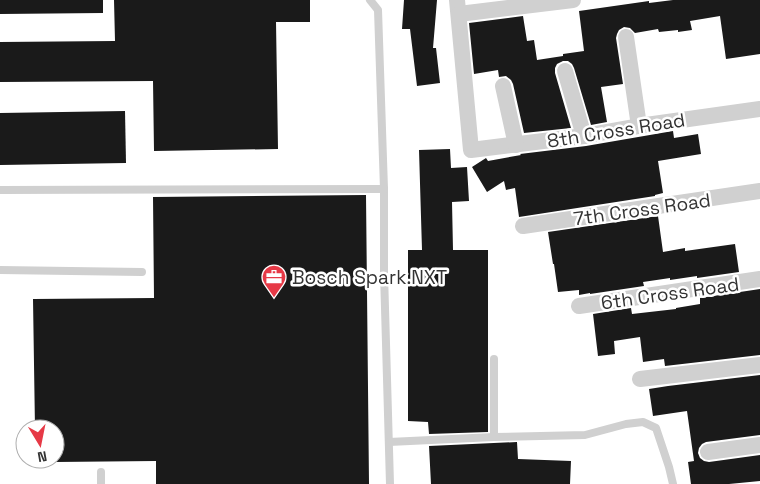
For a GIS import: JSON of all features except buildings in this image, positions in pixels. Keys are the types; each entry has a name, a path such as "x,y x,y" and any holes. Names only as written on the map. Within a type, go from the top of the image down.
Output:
{"street":[{"path":"458,7 573,0"},
{"name":"8th Cross Road","path":"458,7 471,150 584,136 639,126 760,109"},
{"path":"626,37 639,126"},
{"path":"565,71 584,136"},
{"path":"504,86 516,145"},
{"name":"7th Cross Road","path":"523,226 760,192"},
{"name":"6th Cross Road","path":"579,306 760,279"},
{"path":"640,379 760,365"},
{"path":"708,452 760,445"}],"lane":[{"path":"370,0 378,10 390,484"},
{"path":"0,190 384,189"},
{"path":"0,270 142,272"},
{"path":"494,359 494,437"},
{"path":"389,442 586,435 626,424 643,422 656,428 673,484"},
{"path":"101,472 101,484"}],"place":[{"name":"Bosch Spark.NXT","path":"274,298"}]}
